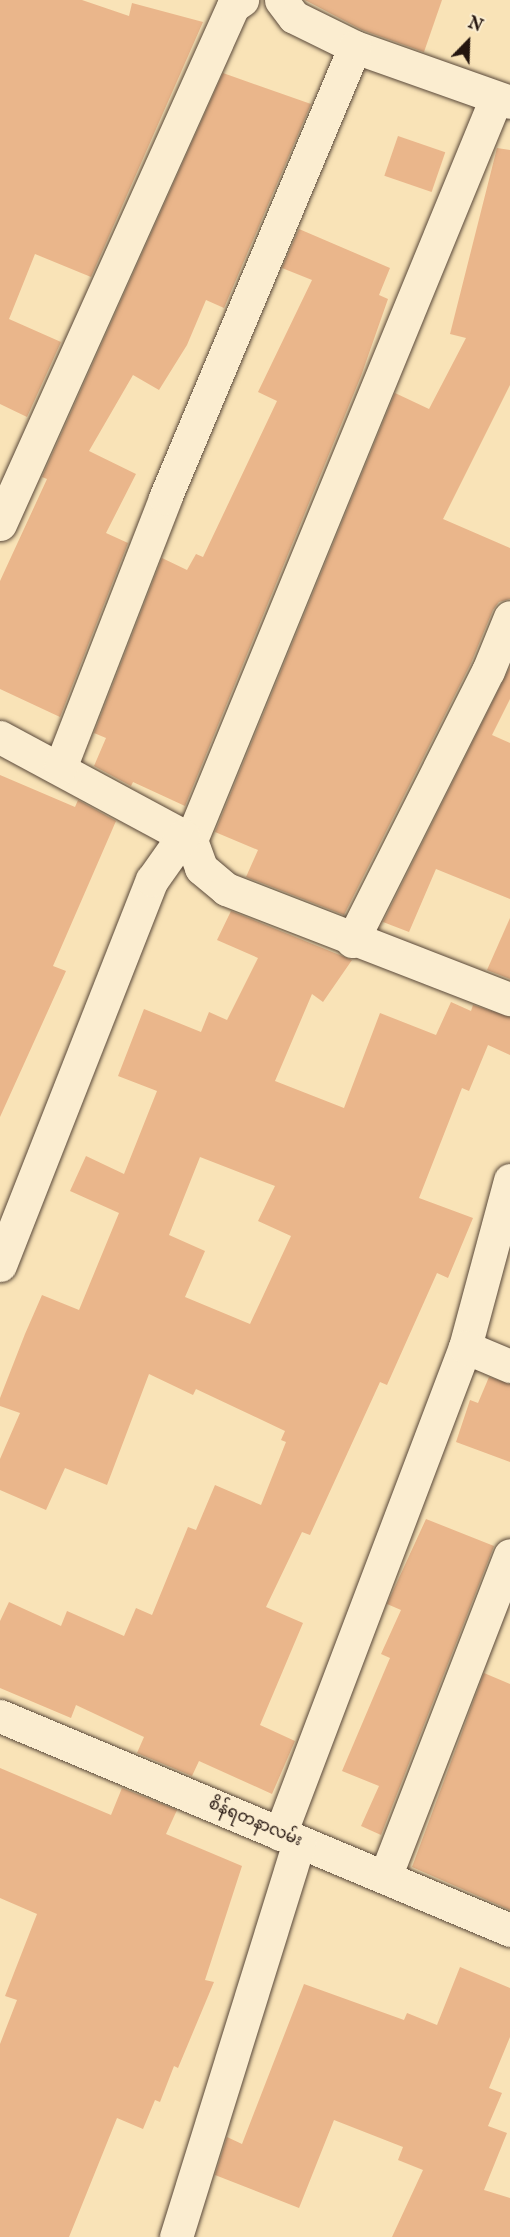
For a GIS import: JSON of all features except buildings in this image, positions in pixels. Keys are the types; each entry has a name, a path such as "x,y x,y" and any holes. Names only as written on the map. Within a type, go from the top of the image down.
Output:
{"street":[{"path":"0,524 233,6 242,0"},
{"path":"0,1265 152,880 187,838 503,100 355,47 294,17 281,0"},
{"path":"60,768 165,498 355,47"},
{"path":"352,941 488,671 510,617"},
{"path":"0,737 187,838 201,868 225,889 270,904 352,941 510,999"},
{"path":"176,2237 290,1838 465,1347 510,1180"},
{"path":"465,1347 510,1366"},
{"path":"385,1877 510,1555"},
{"name":"စိန်ရတနာလမ်း","path":"0,1716 510,1930"}]}
